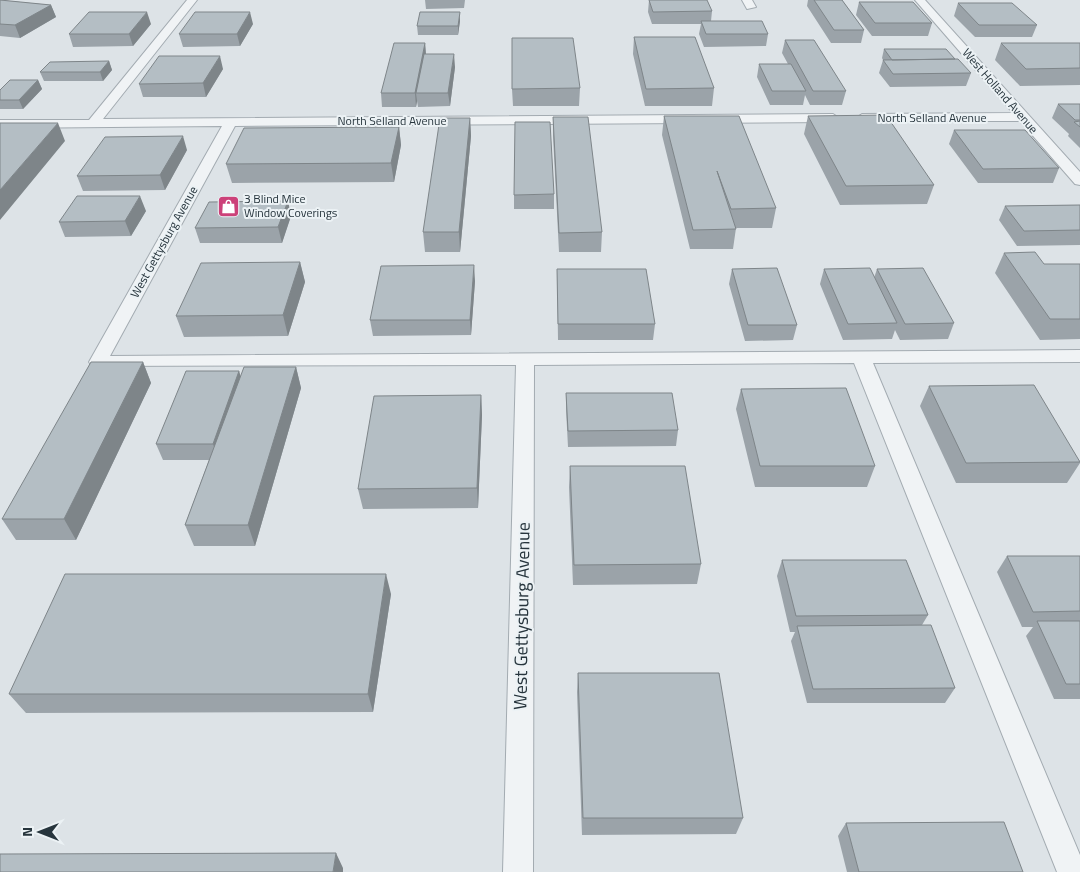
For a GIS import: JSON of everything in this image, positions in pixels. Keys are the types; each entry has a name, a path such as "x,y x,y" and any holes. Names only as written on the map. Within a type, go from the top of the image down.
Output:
{"street":[{"path":"93,123 192,0"},
{"name":"West Holland Avenue","path":"920,0 1080,181"},
{"name":"North Selland Avenue","path":"0,124 1024,117"},
{"name":"West Gettysburg Avenue","path":"231,122 98,362 525,359 518,872"},
{"path":"525,359 1080,356"},
{"path":"861,357 1072,872"}],"building":[{"path":"0,0 51,5 15,25 0,24"},
{"path":"649,0 707,0 712,11 653,12"},
{"path":"814,0 842,0 864,30 834,30"},
{"path":"859,2 913,2 932,23 875,23"},
{"path":"958,3 1012,3 1037,25 979,25"},
{"path":"89,12 147,12 129,34 69,34"},
{"path":"195,12 250,12 237,34 179,34"},
{"path":"420,12 460,12 458,26 417,26"},
{"path":"701,21 762,21 768,34 706,34"},
{"path":"634,37 695,37 714,88 646,89"},
{"path":"512,38 573,38 580,88 512,89"},
{"path":"785,40 814,40 846,91 813,91"},
{"path":"394,43 425,43 415,93 381,93"},
{"path":"1001,43 1080,43 1080,68 1026,69"},
{"path":"884,49 946,49 955,59 892,60"},
{"path":"424,54 454,54 448,93 416,93"},
{"path":"159,56 220,56 203,83 139,84"},
{"path":"958,59 971,73 893,74 883,60"},
{"path":"109,61 100,72 40,72 50,62"},
{"path":"759,64 791,64 806,91 772,91"},
{"path":"10,80 38,80 19,100 0,100 0,90"},
{"path":"1058,104 1080,104 1080,120 1075,120"},
{"path":"886,115 934,185 846,186 808,116"},
{"path":"664,116 739,116 776,208 731,209 717,171 736,229 693,230"},
{"path":"553,117 588,117 602,232 559,233"},
{"path":"440,118 470,118 459,232 423,232"},
{"path":"1080,121 1080,127 1074,122"},
{"path":"515,122 550,122 554,194 514,195"},
{"path":"0,123 58,123 0,190"},
{"path":"399,127 391,163 226,164 244,128"},
{"path":"954,130 1025,130 1059,168 983,169"},
{"path":"183,136 160,175 77,176 105,137"},
{"path":"77,196 140,196 125,221 59,222"},
{"path":"288,201 278,227 195,228 209,202"},
{"path":"1080,205 1080,230 1024,231 1005,206"},
{"path":"1035,252 1044,264 1080,264 1080,319 1050,319 1004,253"},
{"path":"300,262 283,315 176,316 201,263"},
{"path":"474,265 470,320 370,320 381,266"},
{"path":"777,268 797,325 748,325 732,269"},
{"path":"870,268 897,323 848,324 824,269"},
{"path":"923,268 954,323 905,324 877,269"},
{"path":"557,269 646,269 655,324 558,324"},
{"path":"91,362 143,362 64,519 2,519"},
{"path":"244,367 296,367 248,525 185,525"},
{"path":"186,371 239,371 213,444 156,444"},
{"path":"1034,385 1080,462 966,463 929,386"},
{"path":"846,388 875,466 760,466 741,389"},
{"path":"566,393 672,393 678,430 568,431"},
{"path":"481,395 477,488 358,489 374,396"},
{"path":"570,466 685,466 701,564 574,565"},
{"path":"1007,556 1080,556 1080,611 1033,612"},
{"path":"782,560 906,560 928,615 796,616"},
{"path":"65,574 386,574 368,694 9,694"},
{"path":"1037,621 1080,621 1080,684 1066,684"},
{"path":"931,625 955,688 813,689 797,626"},
{"path":"578,673 719,673 743,818 583,818"},
{"path":"1004,822 1023,872 859,872 846,823"},
{"path":"336,853 333,872 0,872 0,854"}],"place":[{"name":"3 Blind Mice Window Coverings","path":"228,206"}]}
